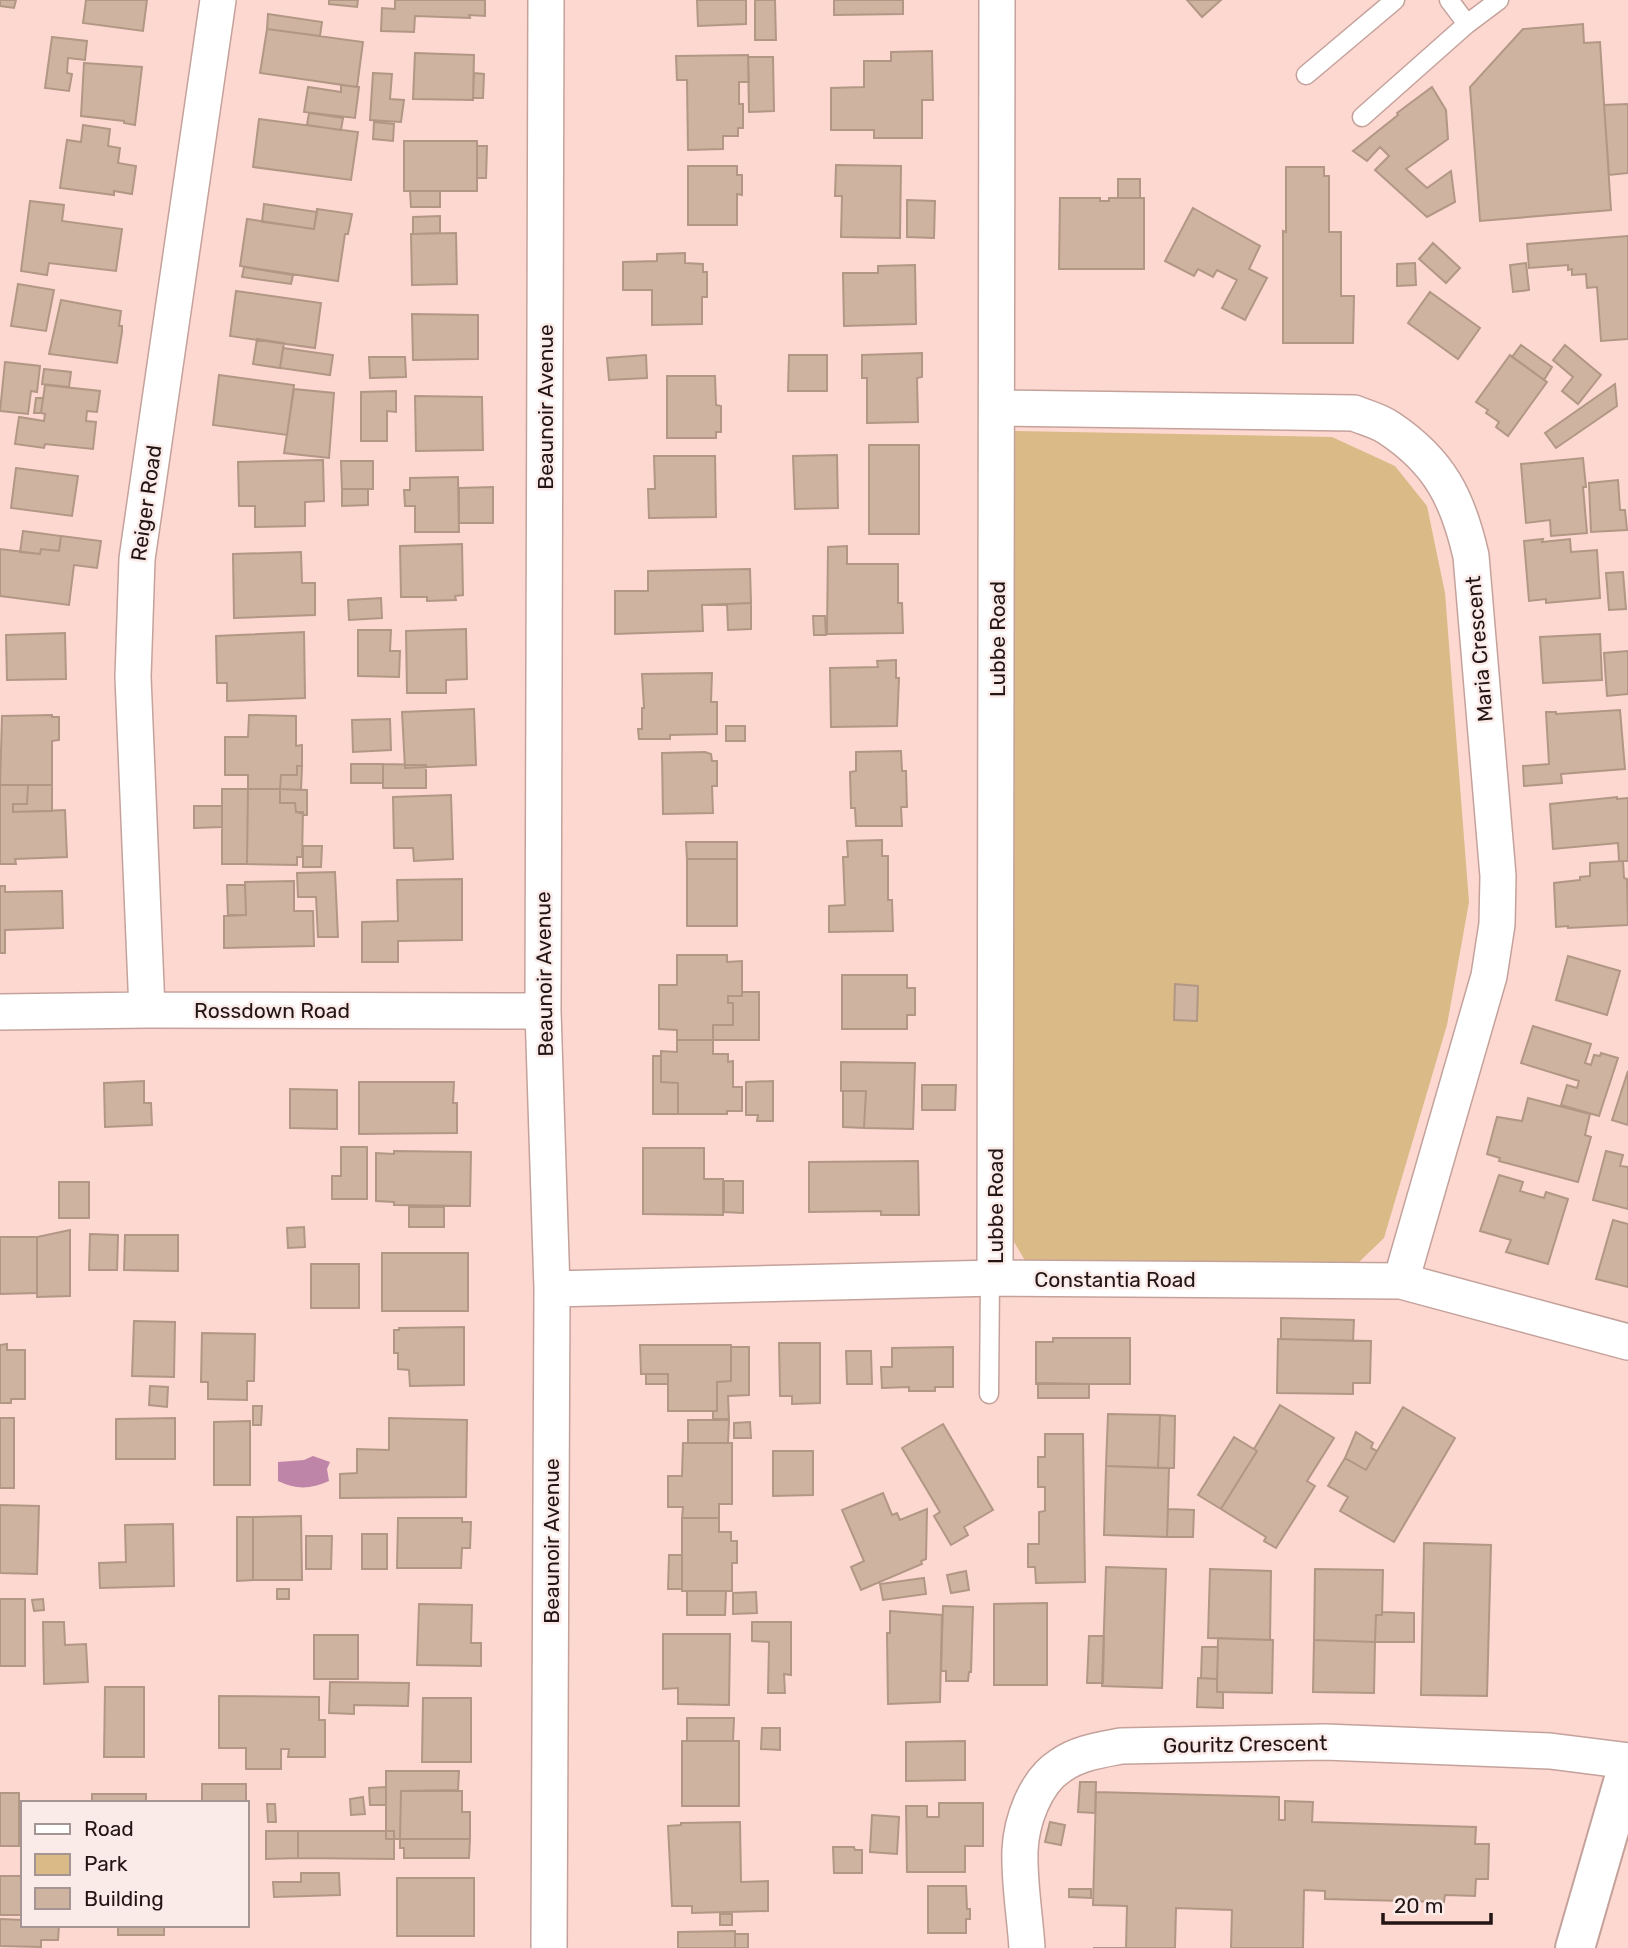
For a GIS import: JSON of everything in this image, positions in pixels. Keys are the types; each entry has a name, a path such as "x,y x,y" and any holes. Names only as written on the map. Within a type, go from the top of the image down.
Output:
{"street":[{"name":"Reiger Road","path":"147,1010 133,677 137,559 218,0"},
{"name":"Beaunoir Avenue","path":"546,0 543,1011 552,1289 549,1948"},
{"name":"Lubbe Road","path":"993,1278 997,0"},
{"name":"Maria Crescent","path":"997,408 1354,413 1388,426 1423,455 1447,485 1463,522 1471,556 1498,876 1497,924 1489,976 1401,1281"},
{"name":"Rossdown Road","path":"0,1012 543,1011"},
{"name":"Constantia Road","path":"552,1289 993,1278 1401,1281 1628,1342"},
{"name":"Gouritz Crescent","path":"1027,1948 1020,1850 1027,1815 1040,1788 1059,1766 1090,1752 1121,1746 1325,1742 1550,1751 1628,1763"},
{"path":"1575,1948 1628,1763"}],"lane":[{"path":"1306,75 1395,0"},
{"path":"1449,0 1467,24"},
{"path":"1363,117 1467,24 1499,0"},
{"path":"989,1394 993,1278"}],"green space":[{"path":"1014,431 1332,437 1395,466 1427,506 1445,593 1469,902 1447,1025 1384,1238 1359,1262 1027,1264 1010,1235"}],"shaded area":[{"path":"313,1456 330,1462 327,1469 329,1481 304,1487 278,1481 278,1462 304,1460"}],"building":[{"path":"0,0 16,0 14,8 0,6"},
{"path":"86,0 147,0 143,31 83,23"},
{"path":"329,0 358,0 357,7 329,4"},
{"path":"395,0 485,0 485,16 415,16 414,32 381,31 382,8 395,9"},
{"path":"697,0 746,0 746,24 698,26"},
{"path":"755,0 775,0 776,40 755,40"},
{"path":"834,0 903,0 903,14 834,15"},
{"path":"1187,0 1221,0 1202,17"},
{"path":"268,14 322,22 320,36 267,29"},
{"path":"1583,24 1584,43 1600,42 1611,210 1480,221 1470,87 1523,29"},
{"path":"267,29 363,42 357,87 260,73"},
{"path":"52,37 87,41 85,60 68,58 67,73 72,74 69,91 45,88"},
{"path":"932,51 933,100 922,100 922,138 874,138 874,130 831,130 831,88 864,87 864,61 891,61 891,52"},
{"path":"415,53 474,55 473,100 413,99"},
{"path":"748,55 749,82 739,82 743,128 738,128 738,136 723,136 723,149 688,150 687,80 677,80 676,56"},
{"path":"748,57 773,57 774,111 749,112"},
{"path":"84,63 142,67 135,125 124,121 81,116"},
{"path":"373,73 392,74 390,99 404,100 401,122 370,120"},
{"path":"474,73 484,74 483,98 473,98"},
{"path":"341,85 359,87 355,118 304,112 308,87 341,92"},
{"path":"1432,87 1446,110 1448,139 1406,169 1427,188 1451,171 1455,202 1427,217 1375,170 1389,156 1380,147 1367,161 1353,151"},
{"path":"1628,104 1628,173 1609,175 1604,105"},
{"path":"309,113 343,118 341,130 307,125"},
{"path":"259,119 358,132 351,180 253,167"},
{"path":"374,122 394,124 393,141 373,139"},
{"path":"83,125 110,129 108,146 120,148 118,163 136,166 132,194 114,191 114,195 60,188 67,140 81,142"},
{"path":"404,141 477,141 477,191 404,191"},
{"path":"477,146 487,146 486,178 477,178"},
{"path":"836,165 901,166 900,238 841,237 842,196 835,196"},
{"path":"688,166 737,166 737,175 742,175 742,195 737,194 737,225 688,225"},
{"path":"1286,167 1324,167 1324,176 1329,176 1329,232 1341,232 1341,296 1354,296 1353,343 1283,343"},
{"path":"1118,179 1140,179 1140,198 1118,198"},
{"path":"410,191 440,191 440,207 411,207"},
{"path":"1060,198 1100,198 1100,201 1109,201 1109,198 1144,198 1144,269 1059,269"},
{"path":"907,200 935,201 934,238 907,237"},
{"path":"30,201 64,205 62,221 122,229 116,271 49,263 47,275 21,271"},
{"path":"264,204 317,212 314,229 262,222"},
{"path":"1193,208 1260,246 1249,269 1267,278 1245,320 1222,308 1237,280 1217,270 1213,277 1198,269 1194,276 1165,261"},
{"path":"317,209 352,214 348,234 345,234 338,281 240,266 247,219 314,229"},
{"path":"440,216 440,233 413,234 413,217"},
{"path":"456,233 457,284 412,285 411,234"},
{"path":"1628,236 1628,339 1601,341 1597,287 1587,288 1586,274 1572,275 1572,269 1568,270 1568,265 1529,268 1527,244"},
{"path":"1433,243 1460,268 1446,283 1419,259"},
{"path":"685,253 685,263 703,264 703,272 707,272 707,297 702,297 702,324 652,325 652,290 623,290 623,262 657,261 657,254"},
{"path":"1415,263 1416,285 1397,286 1397,264"},
{"path":"1526,263 1529,290 1513,292 1510,265"},
{"path":"915,265 916,324 844,326 843,273 878,273 878,266"},
{"path":"244,267 293,275 291,284 242,277"},
{"path":"18,284 54,290 46,331 11,326"},
{"path":"236,291 321,303 315,348 230,336"},
{"path":"1430,292 1480,328 1458,359 1408,323"},
{"path":"61,300 121,311 119,326 122,326 122,332 117,363 49,354"},
{"path":"412,314 478,315 478,359 413,360"},
{"path":"257,339 284,343 280,368 253,364"},
{"path":"1521,345 1552,367 1544,380 1512,357"},
{"path":"1565,345 1601,375 1578,404 1562,391 1573,377 1553,360"},
{"path":"283,348 333,355 330,375 280,368"},
{"path":"922,353 922,377 917,378 918,422 867,423 867,378 862,378 862,355"},
{"path":"646,355 647,378 609,380 607,358"},
{"path":"789,355 827,355 827,391 788,391"},
{"path":"1510,355 1547,382 1508,436 1496,427 1499,422 1486,413 1488,410 1476,402"},
{"path":"369,357 405,357 406,377 370,378"},
{"path":"5,362 40,366 37,392 31,391 28,414 0,411"},
{"path":"44,369 71,372 69,387 42,384"},
{"path":"219,375 294,385 287,435 213,425"},
{"path":"667,376 715,376 716,405 721,406 721,432 716,432 716,438 667,438"},
{"path":"1615,384 1617,406 1556,448 1545,433"},
{"path":"45,385 100,391 97,412 87,411 86,421 96,422 93,449 45,444 44,448 15,444 19,417 44,421 45,414 41,413"},
{"path":"294,389 334,393 329,458 284,453"},
{"path":"396,391 396,412 387,411 387,441 361,441 361,392"},
{"path":"415,396 482,397 483,450 416,451"},
{"path":"36,398 43,398 41,413 34,413"},
{"path":"869,445 919,445 919,534 869,534"},
{"path":"837,455 838,508 795,509 793,456"},
{"path":"654,456 715,456 716,517 649,518 648,489 655,489"},
{"path":"1583,458 1587,533 1551,536 1550,520 1526,523 1521,464"},
{"path":"323,460 324,501 305,502 305,526 255,527 255,506 239,506 238,462"},
{"path":"341,461 373,461 373,489 342,489"},
{"path":"16,468 78,476 72,516 11,508"},
{"path":"458,477 459,532 415,532 415,506 405,506 404,490 410,490 410,478"},
{"path":"1618,480 1620,510 1625,510 1627,530 1591,532 1589,483"},
{"path":"493,487 493,523 459,523 459,488"},
{"path":"342,489 368,489 368,505 342,506"},
{"path":"23,531 61,536 59,551 41,549 40,554 20,552"},
{"path":"61,536 101,541 97,568 74,565 69,605 0,596 0,549 40,554 41,549 59,551"},
{"path":"1543,539 1542,542 1570,539 1571,552 1597,550 1600,598 1546,603 1546,599 1529,601 1524,541"},
{"path":"462,544 463,595 455,596 456,600 427,601 427,597 401,597 400,546"},
{"path":"847,546 847,564 898,564 898,603 902,603 903,633 827,634 828,547"},
{"path":"301,552 302,583 315,583 315,615 234,618 233,554"},
{"path":"750,569 751,603 702,605 703,631 615,634 615,591 648,591 648,571"},
{"path":"1623,572 1626,609 1609,610 1606,573"},
{"path":"381,598 382,618 349,620 348,600"},
{"path":"751,603 751,629 728,630 727,604"},
{"path":"813,616 825,616 826,635 814,635"},
{"path":"466,629 467,679 446,680 446,693 407,693 406,631"},
{"path":"358,630 391,630 390,651 400,651 399,677 358,676"},
{"path":"304,632 305,698 227,701 227,683 217,683 216,636"},
{"path":"65,633 66,679 7,680 6,635"},
{"path":"1600,634 1602,680 1543,683 1540,637"},
{"path":"1628,651 1628,694 1607,696 1604,653"},
{"path":"896,660 896,678 899,678 897,726 831,727 830,668 878,667 877,661"},
{"path":"712,673 711,702 717,702 717,734 639,739 638,729 642,729 644,708 642,674"},
{"path":"474,709 476,765 405,768 402,712"},
{"path":"1620,710 1625,769 1561,774 1562,783 1524,786 1523,766 1549,764 1546,712 1556,714"},
{"path":"249,715 296,716 296,746 302,745 302,766 297,766 297,775 281,775 280,789 248,789 248,775 225,775 225,737 248,737"},
{"path":"2,716 59,717 59,740 52,741 52,785 0,785"},
{"path":"390,719 391,750 353,752 352,720"},
{"path":"726,726 745,726 745,741 726,741"},
{"path":"901,751 902,771 906,771 907,807 901,807 902,826 856,826 855,808 851,808 850,772 856,771 856,752"},
{"path":"662,753 711,754 712,761 717,761 717,786 712,786 713,813 663,814"},
{"path":"351,764 383,764 383,783 351,783"},
{"path":"383,764 426,765 426,788 383,788"},
{"path":"297,766 302,766 301,790 280,789 281,775 297,775"},
{"path":"0,785 28,785 27,804 13,804 13,812 65,810 67,857 15,859 16,864 0,864"},
{"path":"28,785 52,785 52,811 13,812 13,804 27,804"},
{"path":"222,789 248,789 247,864 222,864"},
{"path":"248,789 280,789 280,803 295,803 296,812 303,812 302,857 297,857 297,865 247,864"},
{"path":"280,789 307,790 307,815 296,812 295,803 280,803"},
{"path":"451,795 453,859 414,861 413,848 394,848 393,797"},
{"path":"1628,798 1628,861 1619,861 1618,843 1553,849 1550,804"},
{"path":"194,806 222,806 222,827 194,828"},
{"path":"882,840 882,856 888,856 888,900 892,900 893,931 829,932 829,906 845,905 843,857 848,857 847,841"},
{"path":"686,842 737,842 737,859 687,859"},
{"path":"303,846 322,846 321,867 303,867"},
{"path":"687,859 737,859 737,926 687,926"},
{"path":"1623,861 1624,878 1627,879 1628,925 1556,927 1554,883 1590,876 1590,863"},
{"path":"335,872 338,937 318,937 316,897 298,897 297,873"},
{"path":"462,879 462,940 398,941 398,962 362,962 362,922 398,921 397,880"},
{"path":"294,881 294,911 313,911 314,946 224,948 224,916 246,915 245,882"},
{"path":"227,885 245,885 246,915 228,915"},
{"path":"0,886 5,886 5,892 62,891 63,928 5,930 5,953 0,953"},
{"path":"677,955 727,955 727,962 742,961 742,996 728,996 728,1003 733,1003 733,1025 713,1025 713,1040 677,1040 677,1030 659,1029 659,985 677,985"},
{"path":"1568,956 1620,971 1607,1015 1556,1000"},
{"path":"842,975 907,975 907,988 915,988 915,1015 907,1015 907,1029 842,1029"},
{"path":"1175,984 1198,986 1197,1021 1174,1020"},
{"path":"742,992 759,992 759,1040 713,1040 713,1025 733,1025 733,1003 728,1003 728,996 742,996"},
{"path":"1533,1026 1591,1044 1585,1063 1591,1065 1594,1055 1600,1056 1601,1053 1618,1058 1599,1116 1561,1105 1567,1085 1577,1088 1579,1081 1521,1063"},
{"path":"677,1040 713,1040 713,1054 728,1054 728,1062 733,1061 733,1087 742,1087 742,1111 727,1111 727,1114 678,1114 678,1083 661,1082 661,1051 677,1052"},
{"path":"653,1056 661,1056 661,1082 678,1083 678,1114 653,1114"},
{"path":"841,1062 915,1063 913,1129 864,1128 866,1091 841,1091"},
{"path":"1628,1071 1628,1125 1612,1120"},
{"path":"144,1081 144,1103 151,1103 152,1125 105,1127 104,1083"},
{"path":"773,1081 773,1121 757,1121 758,1115 746,1115 746,1082"},
{"path":"359,1082 454,1082 453,1103 457,1103 457,1133 359,1134"},
{"path":"922,1085 956,1085 955,1110 922,1110"},
{"path":"290,1089 337,1090 337,1129 290,1128"},
{"path":"843,1091 866,1091 864,1128 843,1127"},
{"path":"1528,1098 1590,1114 1585,1135 1591,1137 1578,1182 1499,1161 1500,1158 1487,1154 1497,1117 1522,1121"},
{"path":"341,1147 367,1147 367,1199 332,1199 332,1176 341,1176"},
{"path":"643,1148 704,1148 704,1179 723,1179 723,1215 643,1214"},
{"path":"394,1151 471,1152 470,1206 394,1205 394,1202 376,1201 376,1153 394,1154"},
{"path":"1606,1151 1623,1155 1620,1166 1628,1167 1628,1209 1593,1200"},
{"path":"918,1161 919,1215 881,1215 881,1211 809,1212 809,1162"},
{"path":"1499,1175 1523,1182 1520,1191 1544,1198 1546,1192 1568,1199 1548,1264 1506,1252 1511,1240 1480,1231"},
{"path":"724,1181 743,1181 743,1213 724,1212"},
{"path":"59,1182 89,1182 89,1218 59,1218"},
{"path":"409,1207 444,1207 444,1227 409,1227"},
{"path":"1613,1220 1628,1224 1628,1287 1596,1279"},
{"path":"304,1227 305,1247 288,1248 287,1228"},
{"path":"70,1230 70,1296 37,1297 37,1237"},
{"path":"90,1234 118,1235 117,1270 89,1270"},
{"path":"125,1235 178,1235 178,1271 124,1270"},
{"path":"0,1237 37,1237 37,1293 0,1294"},
{"path":"382,1253 468,1253 468,1311 382,1311"},
{"path":"311,1264 359,1264 359,1308 311,1308"},
{"path":"1281,1318 1354,1320 1353,1341 1281,1339"},
{"path":"134,1321 175,1322 174,1377 132,1376"},
{"path":"464,1327 464,1385 410,1386 409,1370 398,1369 398,1353 394,1353 394,1330"},
{"path":"202,1333 255,1334 254,1381 247,1381 247,1400 208,1399 208,1382 201,1382"},
{"path":"1053,1338 1130,1338 1130,1384 1036,1384 1036,1342 1053,1342"},
{"path":"1278,1339 1371,1341 1370,1383 1353,1383 1353,1394 1277,1393"},
{"path":"779,1343 820,1343 820,1403 792,1404 792,1396 780,1396"},
{"path":"7,1344 7,1350 25,1350 25,1399 11,1399 11,1403 0,1403 0,1345"},
{"path":"640,1345 731,1345 731,1381 717,1382 717,1411 668,1411 668,1374 641,1374"},
{"path":"731,1347 749,1347 749,1395 728,1396 729,1419 713,1419 713,1411 717,1411 717,1382 731,1381"},
{"path":"953,1347 953,1387 935,1387 935,1391 909,1391 909,1387 882,1388 881,1367 892,1367 892,1348"},
{"path":"846,1351 871,1351 872,1384 847,1384"},
{"path":"646,1374 668,1374 668,1384 646,1384"},
{"path":"1038,1383 1089,1384 1089,1398 1038,1398"},
{"path":"150,1386 168,1387 167,1407 149,1405"},
{"path":"1280,1405 1334,1438 1307,1481 1315,1486 1276,1548 1264,1541 1266,1537 1221,1509 1257,1451 1254,1449"},
{"path":"253,1406 262,1406 261,1425 253,1425"},
{"path":"1403,1407 1455,1438 1394,1542 1340,1511 1348,1497 1328,1486 1345,1458 1366,1470"},
{"path":"1108,1414 1160,1415 1158,1468 1106,1466"},
{"path":"1160,1415 1175,1416 1174,1468 1158,1468"},
{"path":"0,1418 14,1418 14,1488 0,1488"},
{"path":"175,1418 175,1459 116,1459 116,1419"},
{"path":"389,1418 467,1420 466,1497 340,1498 340,1474 357,1473 357,1449 389,1450"},
{"path":"688,1420 729,1420 728,1443 688,1443"},
{"path":"250,1421 250,1485 214,1485 214,1422"},
{"path":"750,1422 751,1438 734,1438 734,1423"},
{"path":"943,1424 993,1510 964,1527 968,1535 951,1545 934,1516 940,1512 902,1448"},
{"path":"1356,1432 1373,1443 1371,1448 1377,1451 1366,1470 1345,1458"},
{"path":"1045,1434 1083,1434 1085,1582 1036,1583 1035,1567 1028,1567 1028,1544 1039,1544 1039,1512 1045,1511 1045,1487 1038,1487 1038,1457 1045,1457"},
{"path":"1234,1437 1257,1451 1221,1509 1198,1495"},
{"path":"683,1443 732,1443 732,1504 719,1504 719,1518 682,1518 683,1507 668,1507 668,1476 682,1476"},
{"path":"773,1451 813,1451 813,1495 773,1496"},
{"path":"1106,1466 1169,1468 1167,1537 1104,1535"},
{"path":"883,1493 892,1515 897,1513 900,1520 927,1509 926,1559 921,1561 922,1564 861,1590 851,1567 864,1561 842,1510"},
{"path":"0,1505 39,1506 37,1574 0,1573"},
{"path":"1168,1509 1194,1510 1193,1537 1167,1537"},
{"path":"301,1516 302,1580 253,1580 253,1517"},
{"path":"237,1517 253,1517 253,1580 237,1581"},
{"path":"398,1518 462,1518 462,1522 471,1522 470,1548 462,1548 461,1568 397,1568"},
{"path":"682,1518 719,1518 719,1532 731,1532 731,1541 737,1541 737,1563 732,1563 732,1591 682,1591"},
{"path":"173,1524 174,1586 100,1588 99,1563 126,1562 125,1525"},
{"path":"362,1534 387,1534 387,1569 362,1569"},
{"path":"306,1536 332,1536 331,1569 306,1569"},
{"path":"1424,1543 1491,1545 1487,1696 1421,1695"},
{"path":"669,1555 682,1555 682,1589 668,1589"},
{"path":"1106,1567 1166,1569 1162,1688 1102,1686"},
{"path":"1210,1569 1271,1571 1270,1640 1208,1638"},
{"path":"1315,1569 1383,1570 1382,1615 1376,1615 1375,1642 1314,1640"},
{"path":"966,1571 969,1590 951,1593 947,1575"},
{"path":"924,1578 926,1594 883,1600 880,1584"},
{"path":"277,1589 289,1589 289,1599 277,1599"},
{"path":"687,1591 726,1591 725,1615 687,1615"},
{"path":"756,1592 757,1613 733,1614 733,1593"},
{"path":"0,1599 25,1599 25,1666 0,1666"},
{"path":"43,1599 44,1610 34,1611 32,1600"},
{"path":"1047,1603 1047,1685 994,1685 994,1604"},
{"path":"419,1604 472,1605 471,1643 481,1643 481,1666 417,1665"},
{"path":"943,1606 973,1607 971,1672 968,1681 946,1681 946,1671 941,1671"},
{"path":"890,1611 942,1615 940,1702 888,1704 887,1633 890,1633"},
{"path":"1382,1612 1414,1613 1414,1642 1375,1642 1376,1615 1382,1615"},
{"path":"43,1622 64,1622 65,1645 86,1644 88,1682 44,1684"},
{"path":"752,1622 791,1622 791,1675 784,1674 785,1693 768,1693 769,1642 752,1641"},
{"path":"663,1634 730,1634 729,1705 678,1704 678,1688 663,1689"},
{"path":"314,1635 358,1635 358,1679 314,1679"},
{"path":"1089,1636 1104,1636 1103,1683 1087,1683"},
{"path":"1218,1638 1273,1640 1272,1693 1217,1692"},
{"path":"1314,1640 1375,1642 1374,1693 1313,1692"},
{"path":"1202,1647 1218,1647 1217,1679 1201,1678"},
{"path":"1198,1678 1217,1679 1217,1692 1223,1692 1223,1708 1197,1707"},
{"path":"330,1682 409,1683 408,1706 354,1705 354,1714 329,1713"},
{"path":"105,1687 144,1687 144,1757 104,1757"},
{"path":"219,1696 319,1697 319,1720 325,1720 325,1757 288,1757 289,1749 281,1749 281,1769 246,1769 246,1748 219,1748"},
{"path":"423,1698 471,1698 471,1762 422,1762"},
{"path":"687,1718 734,1718 733,1741 687,1741"},
{"path":"762,1728 780,1728 780,1750 761,1749"},
{"path":"682,1741 739,1741 739,1806 682,1806"},
{"path":"965,1741 965,1780 906,1781 906,1742"},
{"path":"386,1771 459,1771 458,1790 401,1791 400,1839 386,1839"},
{"path":"1080,1782 1096,1782 1095,1813 1078,1812"},
{"path":"202,1784 246,1784 246,1801 202,1801"},
{"path":"386,1787 386,1805 370,1805 369,1788"},
{"path":"401,1791 462,1791 462,1812 470,1812 470,1839 400,1839"},
{"path":"1096,1792 1279,1797 1279,1820 1285,1820 1285,1801 1313,1802 1312,1822 1476,1827 1475,1844 1489,1844 1488,1879 1476,1879 1475,1896 1445,1895 1444,1902 1325,1899 1325,1891 1304,1890 1303,1948 1231,1948 1232,1910 1176,1908 1175,1948 1126,1948 1127,1906 1093,1905"},
{"path":"0,1793 19,1793 19,1846 0,1846"},
{"path":"92,1794 146,1794 146,1801 92,1801"},
{"path":"363,1797 365,1814 351,1815 350,1799"},
{"path":"939,1803 983,1803 983,1846 965,1846 965,1872 907,1872 906,1806 927,1806 927,1817 939,1817"},
{"path":"267,1804 275,1804 276,1822 268,1822"},
{"path":"872,1815 899,1817 897,1854 870,1852"},
{"path":"740,1822 741,1882 768,1881 768,1911 692,1913 692,1906 672,1906 668,1826 681,1823"},
{"path":"1050,1822 1065,1825 1061,1845 1045,1842"},
{"path":"266,1831 298,1831 298,1858 266,1859"},
{"path":"298,1831 394,1831 394,1859 298,1858"},
{"path":"400,1839 470,1839 469,1858 404,1858"},
{"path":"833,1847 854,1847 855,1850 862,1850 862,1873 834,1873"},
{"path":"301,1873 339,1873 340,1895 274,1897 273,1882 301,1882"},
{"path":"0,1876 21,1876 21,1915 0,1915"},
{"path":"397,1878 474,1878 474,1936 397,1936"},
{"path":"928,1886 966,1886 970,1919 966,1919 966,1933 928,1933"},
{"path":"1069,1889 1091,1889 1091,1898 1069,1897"},
{"path":"720,1914 732,1914 732,1925 720,1925"},
{"path":"0,1919 21,1920 21,1927 59,1927 58,1940 41,1940 41,1947 0,1946"},
{"path":"118,1927 164,1927 164,1935 118,1935"},
{"path":"735,1931 735,1948 678,1948 678,1932"},
{"path":"735,1934 748,1934 748,1948 735,1948"}]}
